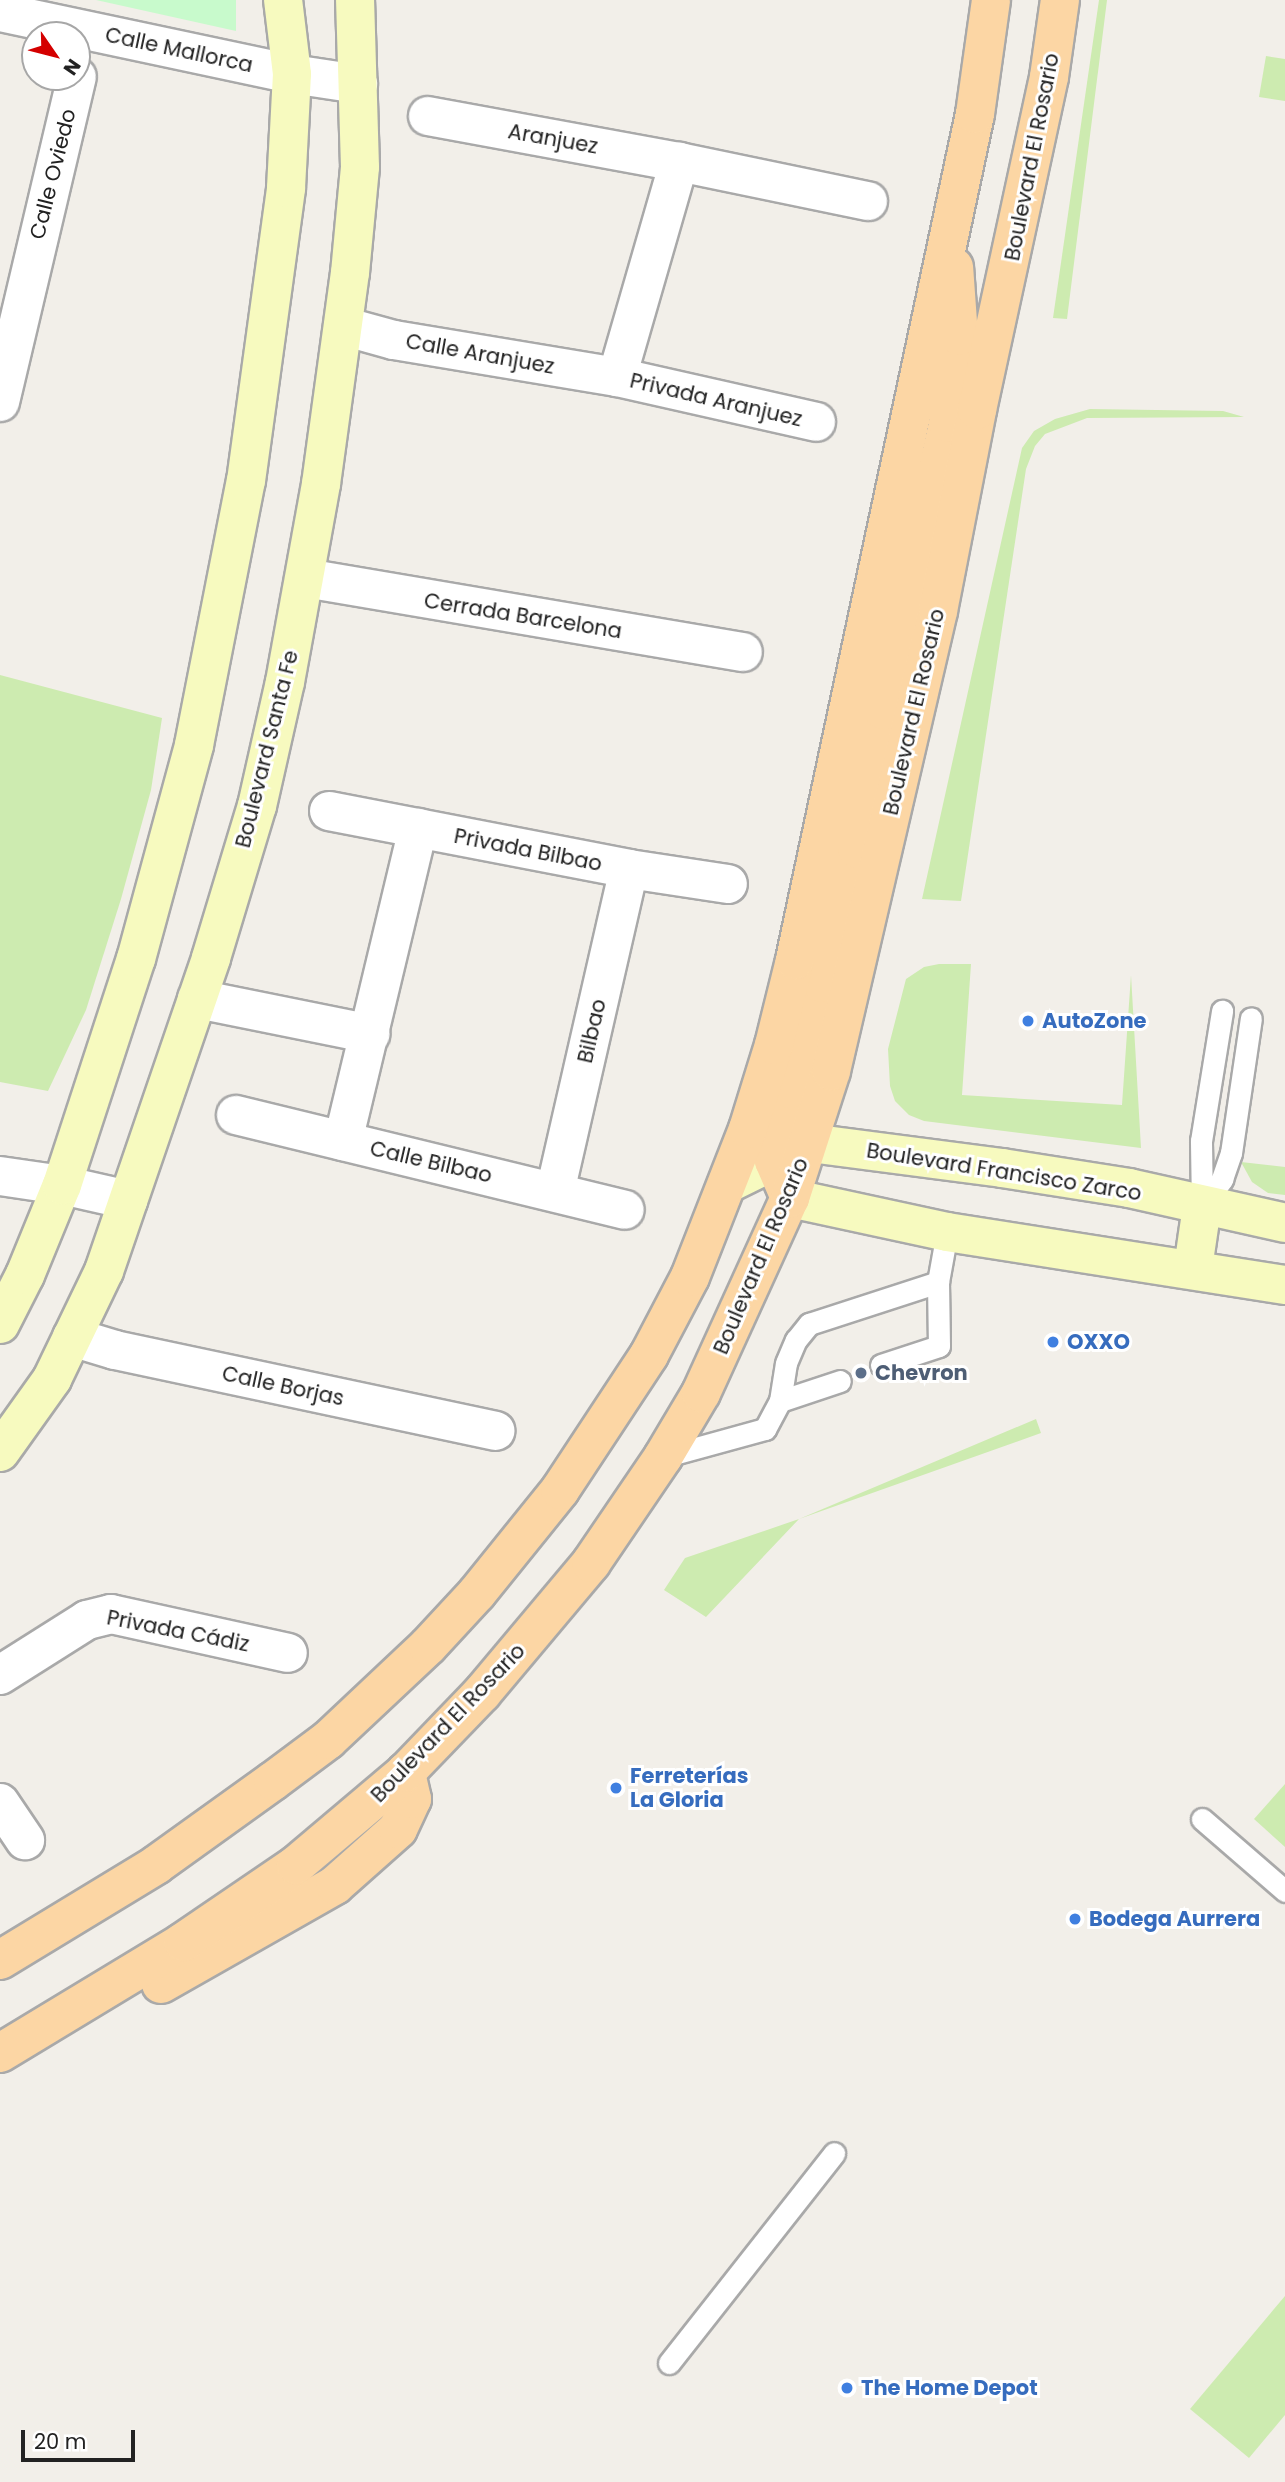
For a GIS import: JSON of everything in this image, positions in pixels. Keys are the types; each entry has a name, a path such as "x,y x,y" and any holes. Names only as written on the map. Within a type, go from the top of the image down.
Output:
{"main road":[{"path":"0,1960 156,1865 328,1740 444,1629 503,1562 560,1490 649,1355 690,1277 729,1183 774,1045 975,114 991,0"},
{"name":"Boulevard El Rosario","path":"0,2053 183,1942 296,1865 406,1772 482,1693 572,1587 663,1457 735,1324 790,1198 810,1143 831,1071 938,611 977,410 1049,77 1060,0"},
{"path":"790,1198 774,1161 790,1089 822,984 857,849 889,685 948,423 959,336 951,223"},
{"path":"0,2080 335,1885 398,1829 412,1799 406,1772"}],"street":[{"path":"0,1324 25,1275 62,1185 136,959 194,745 246,481 286,188 292,74 283,0"},
{"name":"Boulevard Santa Fe","path":"0,1452 52,1380 104,1271 197,999 257,806 285,682 321,484 343,326 360,167 355,0"},
{"name":"Calle Mallorca","path":"0,12 41,21"},
{"name":"Calle Mallorca","path":"91,32 292,74 358,84"},
{"name":"Calle Oviedo","path":"0,402 15,268 72,91"},
{"name":"Aranjuez","path":"428,116 679,162 868,201"},
{"path":"617,377 679,162"},
{"name":"Calle Aranjuez","path":"343,326 394,340 617,377"},
{"name":"Privada Aranjuez","path":"617,377 816,422"},
{"name":"Cerrada Barcelona","path":"304,578 743,652"},
{"name":"Privada Bilbao","path":"329,811 628,869 728,884"},
{"path":"343,1141 418,828"},
{"name":"Bilbao","path":"555,1192 628,869"},
{"path":"197,999 370,1034"},
{"name":"Calle Bilbao","path":"236,1115 625,1210"},
{"path":"729,1183 810,1143"},
{"name":"Boulevard Francisco Zarco","path":"810,1143 1129,1188 1285,1223"},
{"path":"0,1175 128,1200"},
{"path":"790,1198 947,1232 1193,1268 1285,1285"},
{"path":"1193,1268 1202,1206"},
{"name":"Calle Borjas","path":"72,1337 116,1350 495,1431"},
{"name":"Privada Cádiz","path":"0,1675 87,1620 111,1614 288,1653"},
{"path":"0,1803 25,1840"}],"lane":[{"path":"1202,1206 1201,1141 1222,1011"},
{"path":"1202,1206 1222,1180 1231,1153 1251,1018"},
{"path":"881,1365 939,1346 938,1282 947,1232"},
{"path":"663,1457 765,1429 780,1401 786,1363 796,1340 809,1324 938,1282"},
{"path":"780,1401 840,1381"},
{"path":"1202,1819 1285,1891"},
{"path":"669,2363 834,2153"}],"green space":[{"path":"96,0 236,0 236,31"},
{"path":"1099,0 1107,0 1067,319 1053,318"},
{"path":"1266,56 1285,59 1285,101 1259,97"},
{"path":"1090,409 1223,411 1244,417 1087,418 1045,434 1035,446 1026,469 961,901 922,899 1022,448 1034,431 1055,419"},
{"path":"0,675 162,718 151,790 121,899 86,1010 48,1091 0,1082"},
{"path":"971,964 962,1095 1122,1105 1131,975 1141,1148 924,1121 909,1115 895,1101 890,1086 888,1049 906,979 924,967"},
{"path":"1241,1162 1285,1167 1285,1195 1268,1193 1252,1182"},
{"path":"1036,1419 1041,1433 799,1519"},
{"path":"799,1519 706,1617 664,1590 685,1558"},
{"path":"1285,1784 1285,1847 1254,1819"},
{"path":"1285,2296 1285,2415 1249,2458 1190,2409"}],"place":[{"name":"AutoZone","path":"1028,1021"},
{"name":"OXXO","path":"1053,1342"},
{"name":"Chevron","path":"861,1373"},
{"name":"Ferreterías La Gloria","path":"616,1788"},
{"name":"Bodega Aurrera","path":"1075,1919"},
{"name":"The Home Depot","path":"847,2388"}]}
